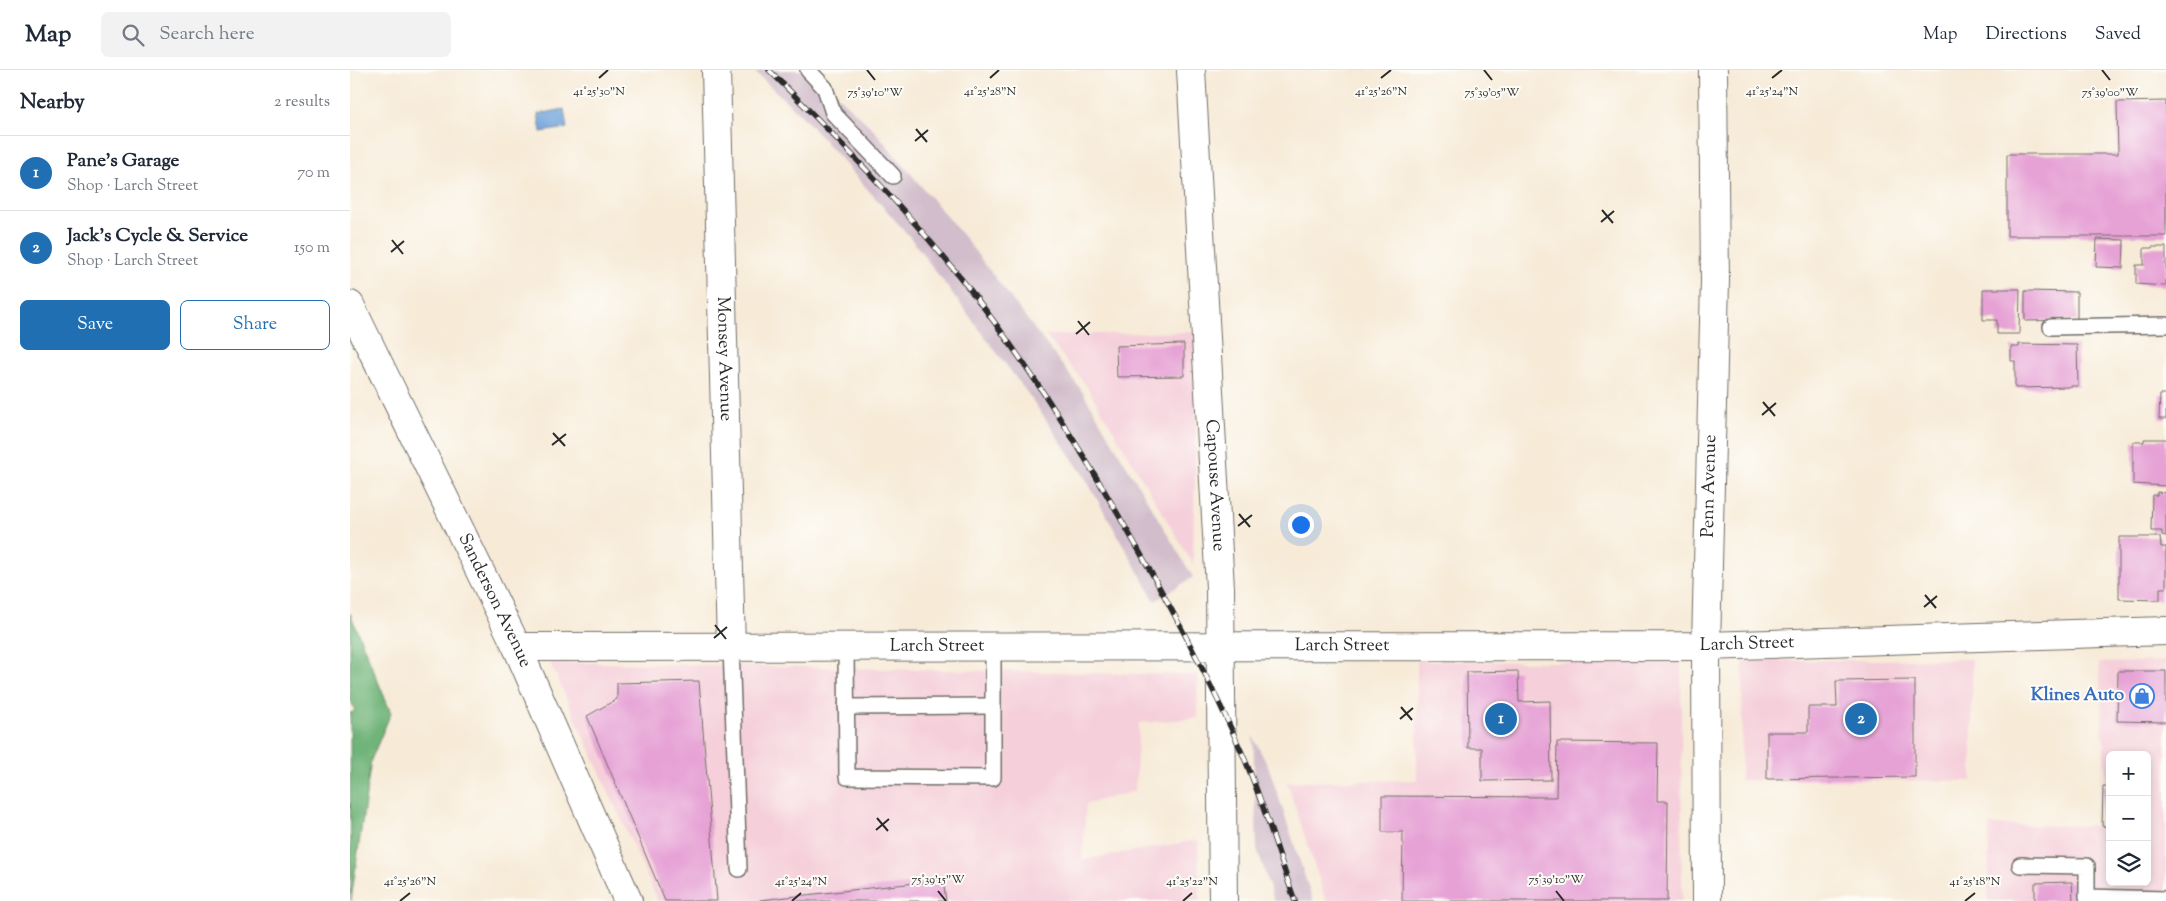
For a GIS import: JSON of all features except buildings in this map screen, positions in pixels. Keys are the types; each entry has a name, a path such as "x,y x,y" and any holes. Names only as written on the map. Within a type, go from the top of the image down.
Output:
{"street":[{"name":"Monsey Avenue","path":"716,70 731,647"},
{"name":"Capouse Avenue","path":"1191,70 1220,578 1223,901"},
{"name":"Penn Avenue","path":"1707,901 1706,646 1715,281 1713,70"},
{"name":"Sanderson Avenue","path":"350,305 517,647 628,901"},
{"name":"Larch Street","path":"517,647 1706,646 2166,631"}],"lane":[{"path":"808,70 825,88 833,113 893,176"},
{"path":"2051,328 2166,325"},
{"path":"731,647 739,869"},
{"path":"846,647 847,777 993,778 993,647"},
{"path":"846,707 993,706"},
{"path":"2020,865 2087,866 2087,896 2166,899"}],"shaded area":[{"path":"753,70 810,70 873,129 964,237 1082,391 1193,577 1155,601 1084,476 1031,398 909,236 806,120"},
{"path":"1198,332 1193,564 1086,385 1045,335"},
{"path":"1972,659 1972,781 1741,780 1743,661"},
{"path":"1417,661 1681,663 1682,901 1326,901 1287,782 1417,780"},
{"path":"2166,661 2166,901 1988,901 1989,825 2106,826 2106,886 2151,886 2151,751 2106,751 2106,790 2099,663"},
{"path":"550,662 1197,675 1198,718 1139,723 1135,791 1086,804 1082,860 1198,840 1200,901 658,901"},
{"path":"1253,736 1270,771 1313,901 1274,901 1257,848"}],"green space":[{"path":"350,613 391,713 371,760 351,901 350,713 355,711 350,698"}],"water":[{"path":"564,109 567,128 541,132 538,114"}],"railway":[{"path":"769,70 822,123 923,233 971,291 1011,345 1067,429 1152,574 1215,694 1243,755 1264,809 1295,901"}],"place":[{"name":"Klines Auto","path":"2142,696"},
{"name":"Pane's Garage","path":"1501,719"},
{"name":"Jack's Cycle & Service","path":"1861,719"}]}
